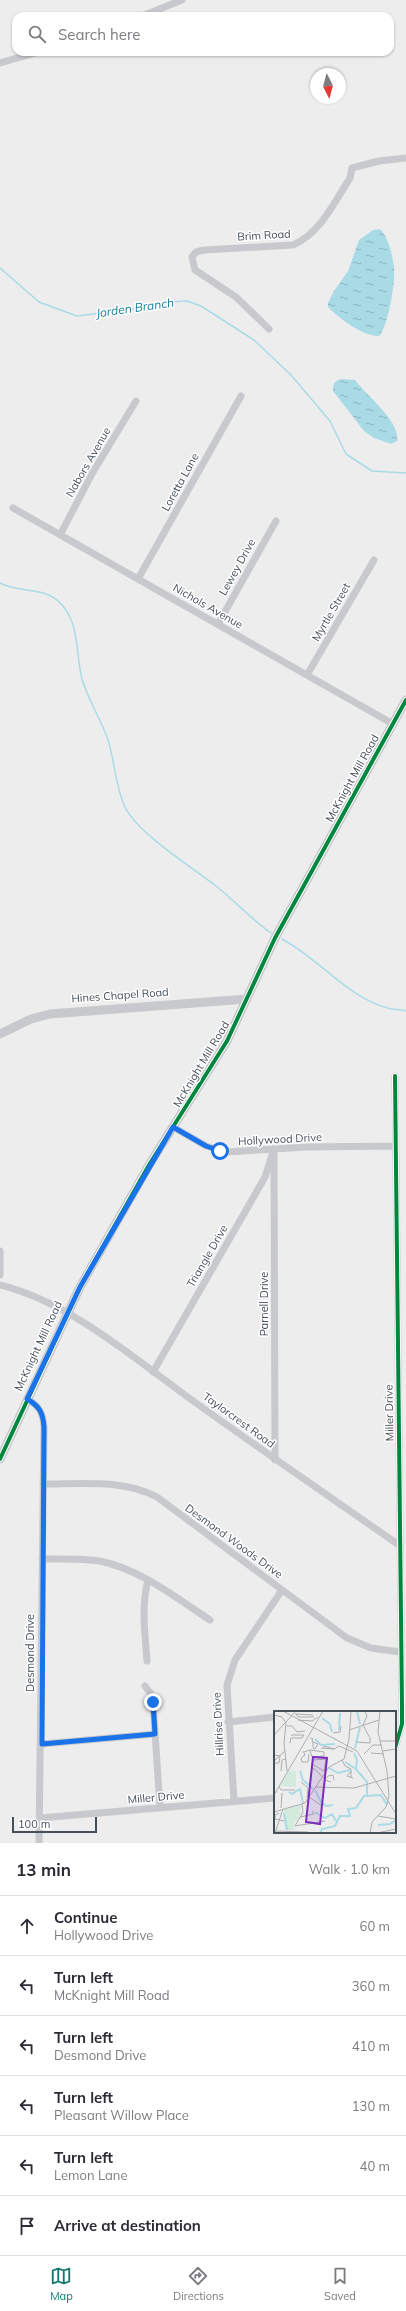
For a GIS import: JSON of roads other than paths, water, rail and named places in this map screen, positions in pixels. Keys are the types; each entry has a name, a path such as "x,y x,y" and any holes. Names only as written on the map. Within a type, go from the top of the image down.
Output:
{"street":[{"path":"152,12 182,0"},
{"path":"0,63 25,56"},
{"name":"Brim Road","path":"269,329 236,298 195,270 192,257 196,252 204,250 293,245 302,242 319,224 350,178 352,168 379,161 406,158"},
{"name":"Loretta Lane","path":"138,579 241,396"},
{"name":"Nabors Avenue","path":"60,535 93,472 136,401"},
{"name":"Nichols Avenue","path":"13,508 393,724"},
{"name":"Lewey Drive","path":"218,624 276,521"},
{"name":"Myrtle Street","path":"307,675 374,560"},
{"name":"McKnight Mill Road","path":"0,1459 67,1312 99,1253 173,1127 227,1041 284,920 406,700"},
{"name":"Hines Chapel Road","path":"0,1034 31,1019 50,1014 247,999"},
{"name":"Miller Drive","path":"395,1076 400,1652 402,1724 396,1745"},
{"name":"Hollywood Drive","path":"173,1127 206,1146 220,1151 235,1152 274,1149 395,1146"},
{"name":"Triangle Drive","path":"153,1372 265,1177 274,1149"},
{"name":"Parnell Drive","path":"274,1149 275,1460"},
{"path":"0,1251 0,1275"},
{"name":"Taylorcrest Road","path":"0,1284 33,1295 67,1312 275,1460 399,1545"},
{"name":"Desmond Drive","path":"27,1399 37,1405 43,1415 42,1744 40,1843"},
{"name":"Desmond Woods Drive","path":"43,1484 116,1485 144,1490 157,1497 347,1638 360,1645 400,1652"},
{"path":"42,1559 100,1561 128,1569 148,1580 210,1620"},
{"path":"148,1580 145,1592 144,1621 148,1661"},
{"name":"Hillrise Drive","path":"234,1801 228,1722 227,1685 235,1660 282,1590"},
{"path":"145,1686 151,1694 160,1807"},
{"path":"228,1722 274,1717"},
{"path":"42,1744 155,1734"},
{"name":"Miller Drive","path":"40,1818 274,1798"}],"water":[{"path":"380,229 386,237 394,267 394,282 391,303 379,336 359,330 339,317 328,307 328,303 334,291 348,271 359,240 373,230"},
{"path":"341,379 355,380 382,409 394,426 397,434 397,441 391,444 374,438 364,431 333,391 334,383"}],"waterway":[{"name":"Jorden Branch","path":"0,268 39,302 77,316 141,308 171,302 187,301 201,306 254,340 291,375 330,421 346,454 372,471 406,473"},
{"path":"0,583 14,588 44,593 57,600 65,608 74,627 82,679 108,740 119,791 125,807 131,817 166,850 216,886 271,933"},
{"path":"282,939 296,947 347,987 361,996 375,1004 391,1009 406,1011"}]}
